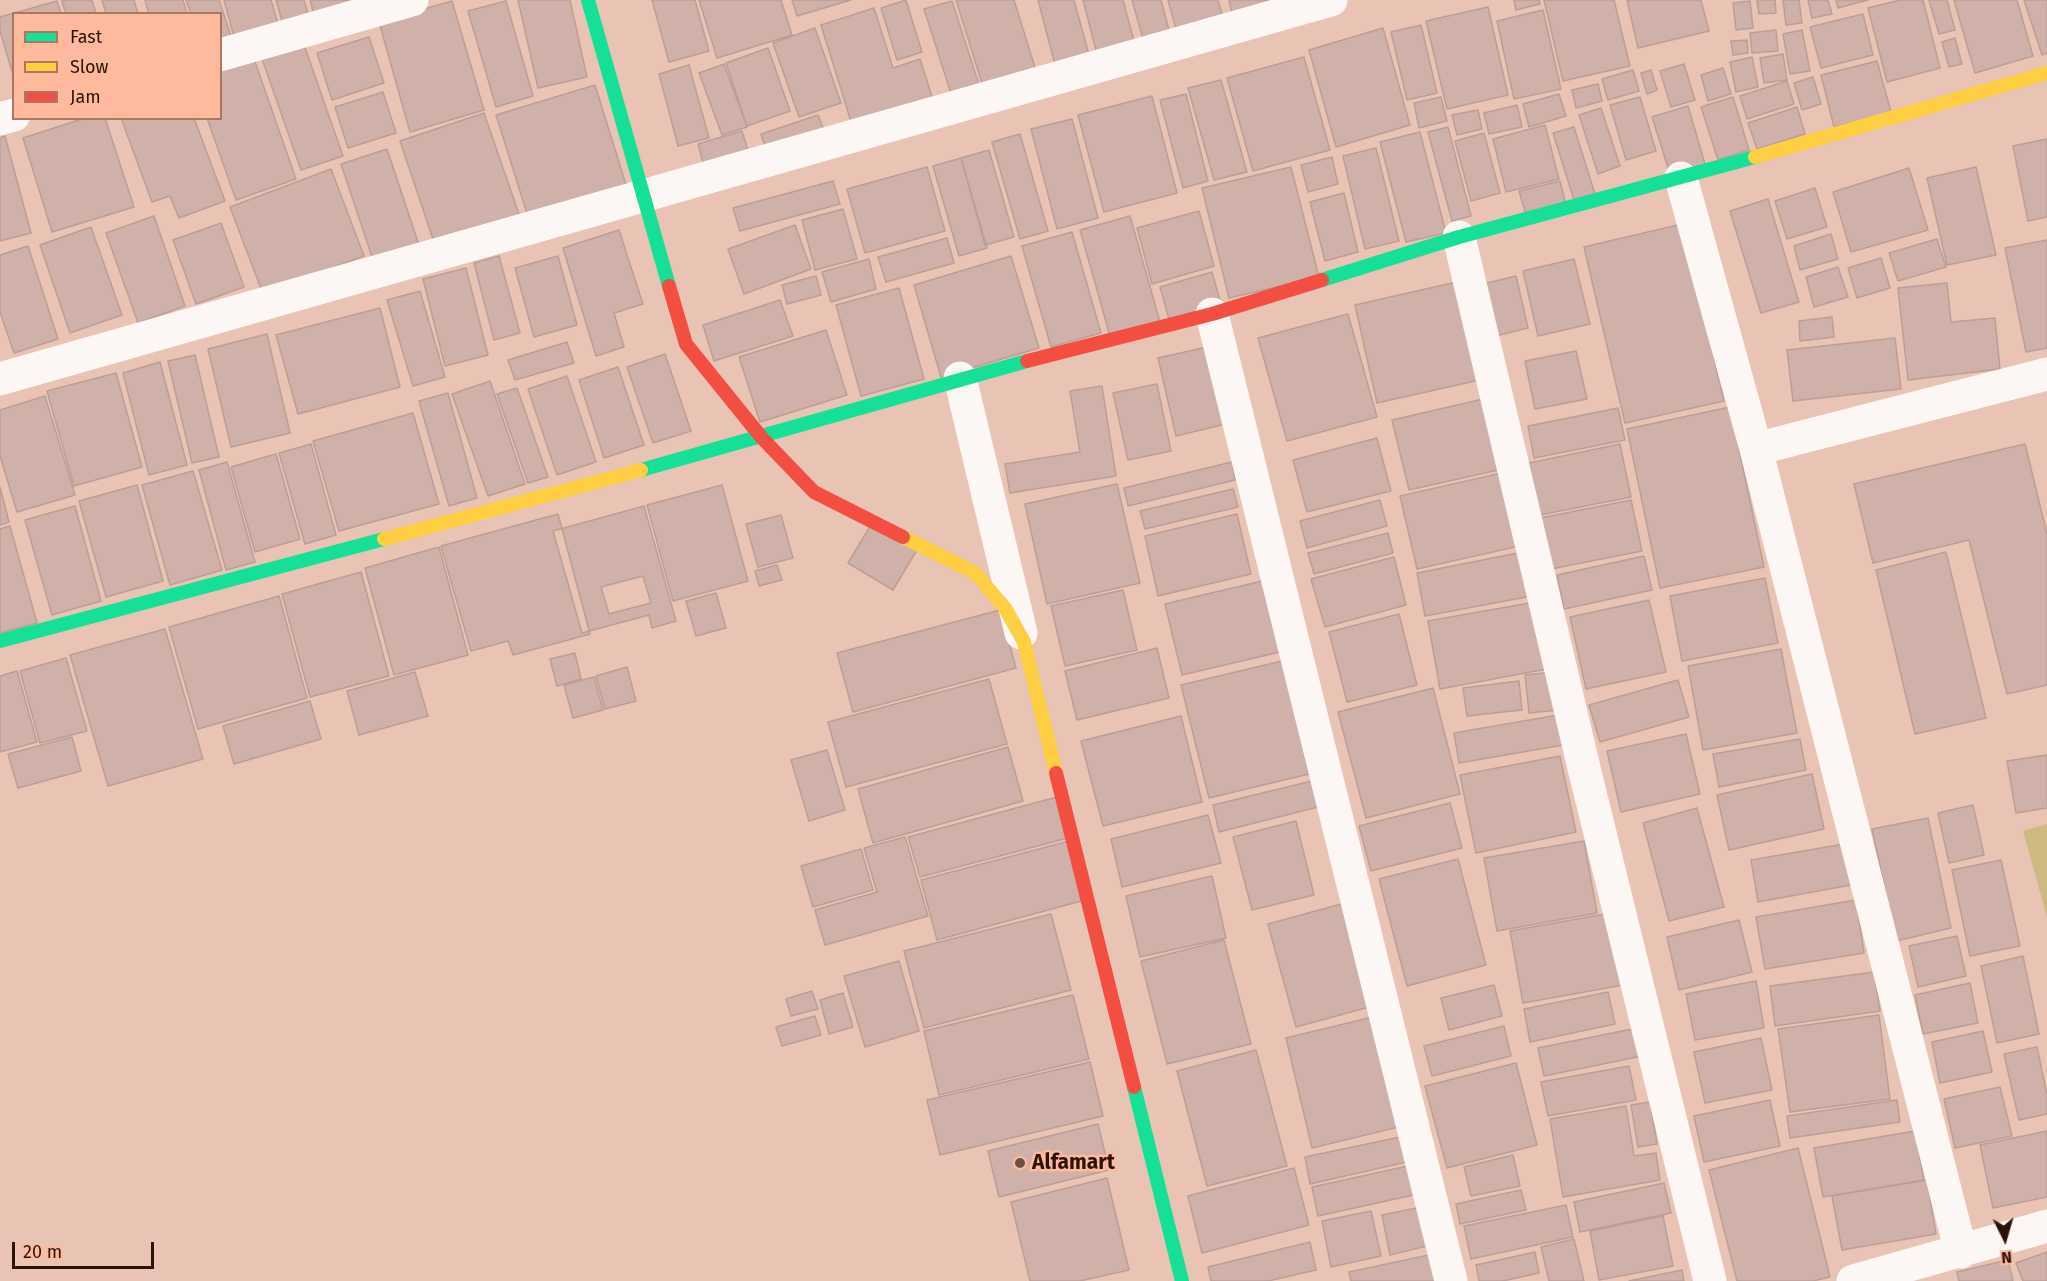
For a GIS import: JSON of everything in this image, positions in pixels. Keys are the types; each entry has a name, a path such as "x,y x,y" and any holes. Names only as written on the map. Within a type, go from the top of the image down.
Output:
{"street":[{"path":"222,54 412,0"},
{"path":"588,0 645,193 686,344 762,438 814,492 975,573 1005,608 1024,642"},
{"path":"0,379 645,193 1331,0"},
{"path":"0,641 762,438 960,378 1212,314 1459,237 1681,178 2047,73"},
{"path":"1681,178 1756,449 1961,1252"},
{"path":"1459,237 1584,768 1710,1281"},
{"path":"1212,314 1451,1281"},
{"path":"1756,449 2047,374"},
{"path":"960,378 1182,1281"},
{"path":"1854,1281 2047,1226"}],"shaded area":[{"path":"2047,824 2047,917 2023,831"}],"building":[{"path":"92,0 95,12 65,12 62,1"},
{"path":"102,0 134,0 137,12 105,12"},
{"path":"145,0 183,0 186,12 148,12"},
{"path":"186,0 219,0 234,45 222,48 222,12 190,12"},
{"path":"224,0 271,0 280,31 236,44"},
{"path":"276,0 304,0 310,21 284,28"},
{"path":"310,0 382,0 315,18"},
{"path":"518,0 570,0 587,77 538,88"},
{"path":"652,0 695,0 709,51 669,62"},
{"path":"699,0 781,0 792,35 717,58"},
{"path":"792,0 851,0 797,16"},
{"path":"906,0 922,52 897,60 881,8"},
{"path":"956,0 1014,0 1037,74 984,90"},
{"path":"1038,0 1074,0 1092,66 1058,76"},
{"path":"1083,0 1123,0 1137,52 1099,62"},
{"path":"1132,0 1161,0 1171,38 1145,46"},
{"path":"1168,0 1218,0 1226,28 1179,40"},
{"path":"1229,0 1283,0 1234,23"},
{"path":"1514,0 1539,0 1540,4 1516,10"},
{"path":"1544,0 1614,0 1630,66 1563,81"},
{"path":"1627,0 1701,0 1709,31 1638,48"},
{"path":"1757,0 1775,0 1776,13 1759,14"},
{"path":"1783,0 1799,0 1802,23 1786,25"},
{"path":"1808,0 1828,0 1832,14 1812,18"},
{"path":"1836,0 1868,0 1838,8"},
{"path":"1900,0 1923,0 1940,68 1887,82 1868,8"},
{"path":"1929,0 1947,0 1955,30 1939,34"},
{"path":"1954,0 2017,0 2033,56 1975,73"},
{"path":"2024,0 2047,0 2047,53 2042,55"},
{"path":"57,1 60,12 18,12"},
{"path":"452,1 484,110 410,132 379,22"},
{"path":"506,1 533,96 496,107 468,11"},
{"path":"952,1 982,94 954,103 924,9"},
{"path":"1750,1 1753,28 1736,30 1733,3"},
{"path":"1488,7 1508,95 1447,109 1426,21"},
{"path":"874,8 893,68 920,59 934,103 853,128 821,25"},
{"path":"1543,10 1561,89 1514,99 1497,21"},
{"path":"12,14 12,71 0,31 0,17"},
{"path":"1863,14 1873,55 1821,68 1810,27"},
{"path":"1421,25 1437,93 1407,100 1391,32"},
{"path":"815,28 841,103 799,117 773,43"},
{"path":"1383,28 1410,125 1336,147 1309,50"},
{"path":"1776,30 1778,51 1752,53 1750,33"},
{"path":"1802,30 1810,71 1790,74 1783,34"},
{"path":"369,37 384,83 332,100 317,53"},
{"path":"1955,38 1962,64 1949,67 1942,42"},
{"path":"302,39 343,156 301,170 260,53"},
{"path":"1747,40 1748,53 1733,55 1731,41"},
{"path":"768,48 790,111 747,126 726,63"},
{"path":"1783,54 1787,80 1764,83 1760,58"},
{"path":"253,56 296,179 236,200 208,120 222,120 222,67"},
{"path":"1304,57 1330,150 1253,171 1227,78"},
{"path":"1752,57 1758,87 1736,92 1730,62"},
{"path":"1877,61 1891,112 1834,127 1821,75"},
{"path":"724,64 747,127 722,135 699,73"},
{"path":"1684,64 1695,100 1671,107 1660,71"},
{"path":"689,65 709,138 678,146 659,74"},
{"path":"1723,68 1731,94 1708,101 1701,75"},
{"path":"1633,70 1639,91 1608,100 1602,79"},
{"path":"1651,70 1657,90 1647,94 1641,73"},
{"path":"1813,77 1821,104 1802,110 1794,83"},
{"path":"1221,80 1247,172 1214,180 1188,88"},
{"path":"1787,81 1794,104 1747,119 1740,96"},
{"path":"1598,84 1602,101 1576,108 1572,90"},
{"path":"595,85 627,188 529,220 496,115"},
{"path":"383,92 396,133 348,148 335,107"},
{"path":"1186,94 1208,181 1183,188 1160,100"},
{"path":"1559,94 1566,116 1529,127 1523,104"},
{"path":"1152,96 1177,193 1104,212 1078,115"},
{"path":"1441,97 1447,121 1419,128 1414,103"},
{"path":"1640,97 1656,151 1626,160 1610,105"},
{"path":"1733,97 1749,150 1718,160 1701,107"},
{"path":"1517,105 1522,127 1489,134 1484,113"},
{"path":"1688,106 1705,164 1670,174 1652,117"},
{"path":"1797,107 1805,134 1757,149 1748,123"},
{"path":"1601,108 1620,166 1598,174 1579,115"},
{"path":"1478,110 1482,129 1457,135 1452,115"},
{"path":"484,113 520,217 435,245 400,141"},
{"path":"818,115 826,135 768,155 761,134"},
{"path":"1072,119 1098,218 1057,229 1031,129"},
{"path":"79,120 106,120 134,207 52,232 23,138"},
{"path":"122,120 195,120 225,201 179,218 170,196 152,202"},
{"path":"1545,125 1559,179 1506,192 1493,139"},
{"path":"1448,127 1471,216 1452,221 1428,132"},
{"path":"1574,127 1595,194 1574,200 1553,133"},
{"path":"742,131 751,160 706,174 698,144"},
{"path":"1420,132 1446,233 1406,242 1380,142"},
{"path":"1484,133 1500,193 1471,201 1455,141"},
{"path":"1020,134 1048,231 1020,239 992,142"},
{"path":"5,136 31,233 0,241 0,138"},
{"path":"2047,139 2047,217 2028,221 2013,146"},
{"path":"1376,148 1399,241 1365,249 1343,156"},
{"path":"387,149 421,251 375,266 341,164"},
{"path":"989,150 1014,237 985,245 961,158"},
{"path":"1332,157 1338,184 1308,192 1301,165"},
{"path":"961,158 987,248 959,256 933,166"},
{"path":"927,167 945,231 865,253 847,189"},
{"path":"1291,167 1319,277 1229,298 1202,188"},
{"path":"1976,167 1996,255 1947,265 1927,178"},
{"path":"1909,168 1928,230 1851,252 1833,192"},
{"path":"331,169 364,256 263,294 230,207"},
{"path":"833,181 840,204 740,231 733,208"},
{"path":"1560,181 1566,205 1526,215 1519,191"},
{"path":"1815,188 1827,227 1787,239 1775,201"},
{"path":"1344,193 1358,252 1325,261 1310,202"},
{"path":"1768,199 1799,302 1761,313 1730,211"},
{"path":"843,209 857,259 815,270 802,220"},
{"path":"1199,211 1214,266 1152,284 1137,228"},
{"path":"154,216 185,306 138,323 106,233"},
{"path":"1130,216 1160,322 1110,336 1080,230"},
{"path":"221,223 244,287 196,304 173,240"},
{"path":"1682,224 1724,401 1625,423 1584,247"},
{"path":"795,225 811,269 744,294 728,249"},
{"path":"91,227 122,315 70,333 40,245"},
{"path":"619,230 643,304 614,313 624,347 596,356 563,248"},
{"path":"1072,232 1101,333 1051,347 1022,246"},
{"path":"1831,234 1838,259 1800,270 1794,246"},
{"path":"947,238 954,263 886,282 878,257"},
{"path":"1937,239 1946,267 1898,281 1889,253"},
{"path":"2047,240 2047,348 2026,352 2005,248"},
{"path":"28,246 58,339 14,353 0,312 0,255"},
{"path":"499,256 520,333 494,340 474,263"},
{"path":"558,256 577,325 534,337 515,268"},
{"path":"1011,256 1039,348 941,377 914,285"},
{"path":"1881,258 1890,288 1857,298 1848,268"},
{"path":"869,259 876,289 831,302 822,272"},
{"path":"1574,259 1590,324 1538,336 1523,271"},
{"path":"1838,267 1848,297 1814,307 1806,277"},
{"path":"466,268 488,355 445,366 423,279"},
{"path":"1212,272 1221,304 1169,319 1160,287"},
{"path":"816,276 821,295 787,304 782,285"},
{"path":"1516,276 1528,328 1492,337 1479,285"},
{"path":"1461,281 1484,379 1377,403 1355,305"},
{"path":"1947,283 1951,322 1995,318 2000,369 1908,380 1898,288"},
{"path":"899,288 924,379 861,396 836,305"},
{"path":"420,291 445,377 413,386 387,300"},
{"path":"780,300 793,336 714,361 703,325"},
{"path":"380,308 400,387 298,414 276,335"},
{"path":"1348,314 1377,417 1287,441 1258,338"},
{"path":"1832,317 1834,337 1800,341 1799,321"},
{"path":"826,330 847,395 760,422 739,357"},
{"path":"267,334 290,433 231,447 208,349"},
{"path":"1895,338 1901,389 1793,401 1787,350"},
{"path":"567,342 574,363 515,380 508,360"},
{"path":"1216,345 1234,422 1176,436 1158,358"},
{"path":"1576,351 1587,399 1535,409 1525,361"},
{"path":"665,354 691,431 653,443 627,367"},
{"path":"195,355 219,457 192,463 168,361"},
{"path":"160,362 187,465 149,475 123,373"},
{"path":"618,367 644,445 604,458 579,380"},
{"path":"116,373 142,467 74,486 47,391"},
{"path":"567,376 596,462 557,475 528,389"},
{"path":"490,381 525,484 488,496 452,394"},
{"path":"1157,384 1171,451 1128,460 1113,393"},
{"path":"1102,386 1116,476 1010,493 1005,464 1080,452 1070,391"},
{"path":"517,388 548,477 528,483 497,394"},
{"path":"448,393 477,498 449,506 419,401"},
{"path":"45,396 75,495 17,512 0,456 0,410"},
{"path":"1492,397 1507,468 1409,490 1392,420"},
{"path":"1730,407 1764,567 1660,588 1627,429"},
{"path":"1618,408 1625,440 1534,458 1528,426"},
{"path":"413,413 439,504 339,531 313,441"},
{"path":"1377,438 1391,491 1307,512 1293,460"},
{"path":"311,444 336,535 305,544 279,453"},
{"path":"1620,444 1631,497 1540,515 1529,463"},
{"path":"2025,444 2047,534 2047,685 2007,694 1969,540 1873,563 1854,484"},
{"path":"276,454 300,539 255,552 231,467"},
{"path":"227,462 255,562 226,570 199,470"},
{"path":"1232,462 1235,480 1128,506 1124,488"},
{"path":"193,471 222,570 170,585 142,485"},
{"path":"1506,472 1524,545 1417,569 1400,496"},
{"path":"1117,484 1140,583 1047,604 1025,504"},
{"path":"137,485 163,581 106,597 79,501"},
{"path":"722,485 748,581 673,601 647,505"},
{"path":"0,487 9,522 0,525"},
{"path":"1233,489 1238,507 1145,529 1140,511"},
{"path":"1380,500 1387,526 1307,548 1300,521"},
{"path":"1631,500 1642,551 1551,569 1540,518"},
{"path":"75,506 101,601 52,615 25,520"},
{"path":"644,506 676,621 652,628 649,615 582,633 553,531"},
{"path":"558,514 590,634 513,655 508,641 471,651 441,546"},
{"path":"1237,514 1251,574 1158,596 1145,536"},
{"path":"781,515 793,558 758,567 746,524"},
{"path":"872,523 917,550 893,590 848,563"},
{"path":"10,526 37,623 0,633 0,529"},
{"path":"1388,533 1393,553 1314,574 1308,553"},
{"path":"439,547 468,655 394,675 365,568"},
{"path":"1523,552 1532,596 1425,616 1417,573"},
{"path":"1946,552 1986,718 1915,734 1876,570"},
{"path":"1644,556 1652,590 1564,609 1557,575"},
{"path":"1394,557 1406,605 1325,627 1311,579"},
{"path":"777,565 782,580 759,586 755,571"},
{"path":"361,572 389,676 310,697 282,594"},
{"path":"643,576 651,603 609,614 601,587"},
{"path":"1765,578 1778,643 1682,661 1670,596"},
{"path":"1262,581 1280,652 1182,675 1165,604"},
{"path":"1123,590 1137,650 1065,666 1051,606"},
{"path":"716,593 726,628 696,636 686,601"},
{"path":"279,596 307,698 198,729 169,627"},
{"path":"1649,600 1666,672 1586,689 1570,617"},
{"path":"1535,602 1547,669 1440,689 1428,621"},
{"path":"1000,610 1016,668 853,712 837,653"},
{"path":"1399,614 1417,685 1347,702 1329,632"},
{"path":"165,629 203,759 108,786 70,655"},
{"path":"1157,648 1169,698 1077,720 1065,671"},
{"path":"1781,649 1797,733 1703,750 1688,666"},
{"path":"575,653 581,679 557,686 550,659"},
{"path":"66,658 87,731 40,743 20,671"},
{"path":"1282,661 1309,774 1209,798 1181,685"},
{"path":"627,667 636,701 605,709 596,676"},
{"path":"17,671 37,742 0,752 0,676"},
{"path":"415,672 428,716 359,735 347,691"},
{"path":"1554,672 1558,710 1529,713 1525,675"},
{"path":"594,677 603,710 573,718 564,685"},
{"path":"989,679 1007,744 846,787 828,722"},
{"path":"1678,680 1689,717 1600,742 1589,705"},
{"path":"1519,681 1522,710 1467,716 1463,688"},
{"path":"1433,688 1460,794 1366,818 1338,712"},
{"path":"310,701 321,739 234,764 223,726"},
{"path":"1564,714 1569,744 1459,763 1454,733"},
{"path":"1181,716 1202,802 1103,826 1081,741"},
{"path":"1686,734 1700,794 1621,812 1607,751"},
{"path":"72,737 81,771 18,788 8,754"},
{"path":"1800,739 1806,770 1719,787 1713,754"},
{"path":"1008,747 1023,801 873,843 858,789"},
{"path":"827,750 845,810 809,821 791,760"},
{"path":"2047,755 2047,808 2016,813 2007,761"},
{"path":"1560,756 1576,832 1476,853 1460,775"},
{"path":"1812,774 1824,829 1729,850 1717,795"},
{"path":"1316,780 1322,806 1219,832 1213,805"},
{"path":"1057,797 1068,838 920,877 908,837"},
{"path":"1450,803 1462,848 1371,871 1359,826"},
{"path":"1973,805 1984,855 1949,863 1938,813"},
{"path":"1697,808 1724,907 1669,921 1643,823"},
{"path":"1208,815 1221,863 1122,887 1111,839"},
{"path":"1928,818 1951,928 1896,941 1872,829"},
{"path":"1296,821 1314,895 1252,910 1233,837"},
{"path":"905,837 928,916 825,945 815,910 877,892 864,848"},
{"path":"1069,841 1085,900 937,940 921,880"},
{"path":"1584,841 1597,913 1497,931 1484,858"},
{"path":"1844,844 1851,885 1758,902 1751,860"},
{"path":"861,849 873,890 813,907 801,866"},
{"path":"1458,859 1486,965 1407,986 1379,879"},
{"path":"2001,860 2020,946 1970,956 1952,870"},
{"path":"1212,876 1226,938 1140,957 1126,896"},
{"path":"1856,900 1864,953 1765,969 1756,917"},
{"path":"1345,903 1373,1006 1296,1027 1268,924"},
{"path":"1616,912 1629,984 1523,1003 1510,931"},
{"path":"1051,914 1071,990 924,1028 904,951"},
{"path":"1739,920 1752,972 1679,990 1667,937"},
{"path":"1957,936 1966,976 1918,987 1909,946"},
{"path":"1224,940 1251,1044 1167,1064 1141,961"},
{"path":"2023,956 2039,1034 1997,1043 1981,966"},
{"path":"899,961 919,1031 865,1047 844,976"},
{"path":"1874,972 1880,1011 1775,1026 1770,986"},
{"path":"1756,981 1764,1028 1695,1040 1686,994"},
{"path":"1970,983 1978,1023 1923,1034 1915,995"},
{"path":"1494,985 1502,1016 1449,1030 1441,998"},
{"path":"812,991 818,1009 791,1016 786,999"},
{"path":"1608,992 1615,1024 1530,1042 1524,1009"},
{"path":"843,993 853,1027 829,1034 820,1000"},
{"path":"1073,995 1089,1059 939,1095 924,1031"},
{"path":"1385,1014 1411,1124 1312,1148 1286,1038"},
{"path":"1879,1015 1890,1099 1790,1112 1778,1029"},
{"path":"815,1016 821,1035 782,1046 776,1027"},
{"path":"1504,1026 1511,1056 1432,1076 1424,1046"},
{"path":"1642,1027 1647,1055 1544,1076 1538,1048"},
{"path":"1983,1031 1992,1072 1940,1083 1932,1042"},
{"path":"1761,1038 1772,1090 1705,1103 1694,1052"},
{"path":"2037,1047 2047,1095 2047,1114 2019,1120 2004,1054"},
{"path":"1256,1050 1287,1166 1207,1186 1177,1071"},
{"path":"1090,1062 1103,1116 940,1155 927,1100"},
{"path":"1516,1063 1537,1145 1447,1168 1425,1086"},
{"path":"1629,1066 1636,1100 1548,1116 1541,1082"},
{"path":"2000,1087 2012,1136 1955,1148 1944,1099"},
{"path":"1770,1100 1780,1146 1704,1162 1694,1116"},
{"path":"1897,1100 1900,1122 1790,1138 1787,1116"},
{"path":"1650,1102 1657,1144 1638,1147 1631,1105"},
{"path":"1626,1106 1634,1156 1656,1153 1660,1180 1563,1197 1550,1119"},
{"path":"1098,1124 1109,1170 999,1197 988,1151"},
{"path":"1915,1131 1924,1180 1823,1197 1814,1148"},
{"path":"2047,1131 2047,1197 1993,1208 1980,1145"},
{"path":"1405,1136 1411,1161 1310,1184 1305,1157"},
{"path":"1798,1148 1830,1277 1813,1281 1737,1281 1709,1170"},
{"path":"1513,1155 1520,1186 1471,1196 1464,1167"},
{"path":"1412,1165 1418,1194 1318,1216 1312,1187"},
{"path":"1294,1168 1309,1225 1202,1253 1188,1196"},
{"path":"1107,1178 1129,1270 1080,1281 1030,1281 1011,1202"},
{"path":"1927,1180 1936,1234 1842,1250 1832,1196"},
{"path":"1664,1183 1671,1213 1580,1232 1574,1202"},
{"path":"1521,1190 1526,1210 1460,1224 1456,1204"},
{"path":"1566,1205 1573,1237 1471,1259 1464,1226"},
{"path":"1427,1206 1435,1244 1390,1255 1382,1215"},
{"path":"1371,1211 1381,1256 1331,1267 1322,1221"},
{"path":"1663,1216 1673,1266 1599,1280 1590,1231"},
{"path":"1574,1239 1584,1281 1549,1281 1541,1247"},
{"path":"1310,1242 1316,1270 1268,1281 1211,1281 1208,1267"},
{"path":"1535,1252 1539,1273 1503,1281 1479,1281 1476,1265"},
{"path":"2047,1252 2047,1281 2023,1281 2016,1263"},
{"path":"1429,1255 1435,1281 1351,1281 1349,1272"},
{"path":"2008,1260 2013,1281 1959,1281 1957,1272"},
{"path":"1682,1270 1684,1281 1629,1281"}],"traffic: fast":[{"path":"588,0 669,286"},
{"path":"1322,280 1459,237 1755,157"},
{"path":"641,470 1027,361"},
{"path":"0,641 384,539"},
{"path":"1134,1087 1182,1281"}],"traffic: slow":[{"path":"1755,157 2047,73"},
{"path":"384,539 641,470"},
{"path":"903,537 975,573 1005,608 1024,642 1056,773"}],"traffic: jam":[{"path":"1027,361 1212,314 1322,280"},
{"path":"669,286 686,344 762,438 814,492 903,537"},
{"path":"1056,773 1134,1087"}],"place":[{"name":"Alfamart","path":"1020,1163"}]}
